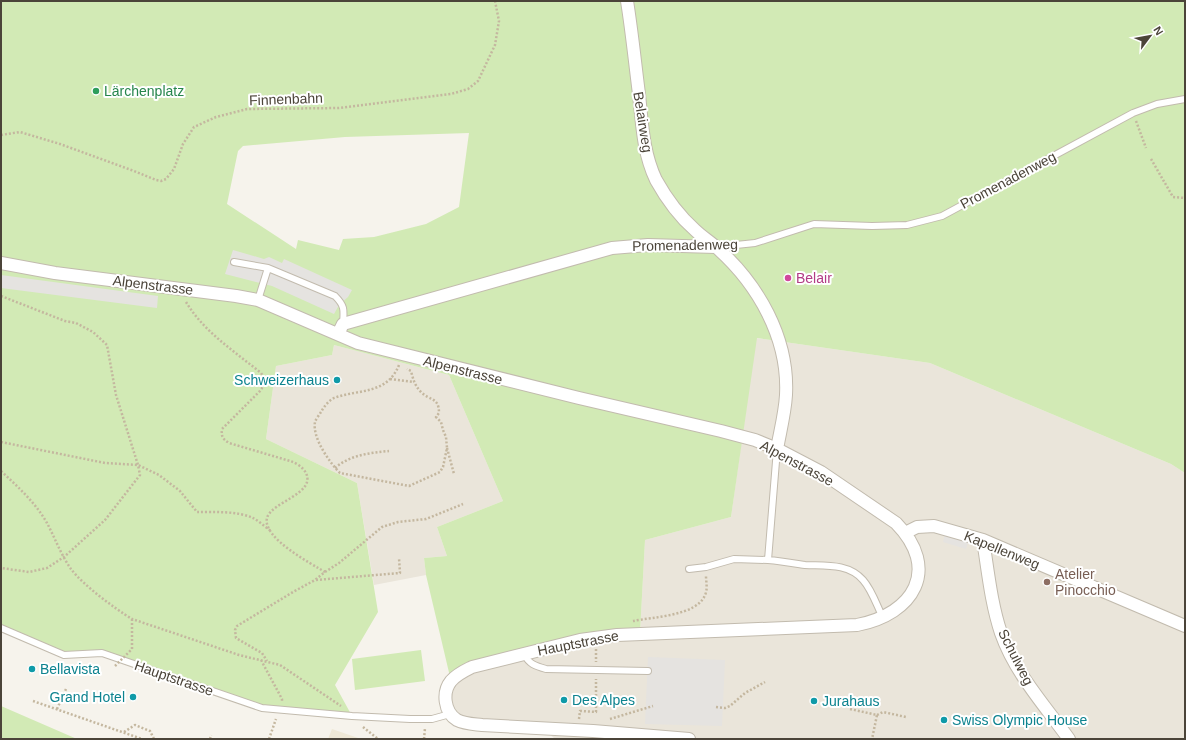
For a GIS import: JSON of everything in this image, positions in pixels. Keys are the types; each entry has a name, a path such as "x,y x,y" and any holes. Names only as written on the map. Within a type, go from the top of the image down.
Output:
{"street":[{"name":"Belairweg","path":"627,1 632,32 644,147 656,179 672,206 694,230 716,247 736,267 763,304 772,320 781,346 785,373 786,396 777,449"},
{"path":"688,246 694,230"},
{"name":"Promenadenweg","path":"340,329 612,248 648,245 716,247"},
{"name":"Alpenstrasse","path":"1,263 55,273 258,300 340,329 358,343 755,440 777,449 821,472 891,520 905,533"},
{"name":"Kapellenweg","path":"905,533 917,527 934,526 982,540 1185,626"},
{"name":"Hauptstrasse","path":"450,714 446,699 447,689 451,681 460,673 472,667 580,640 640,633 844,626 870,623 883,618 903,604 913,591 917,579 918,564 915,548 905,533"},
{"name":"Schulweg","path":"982,540 994,605 1002,634 1025,678 1069,739"},
{"path":"450,714 458,720 482,725 689,739"}],"lane":[{"name":"Promenadenweg","path":"716,247 755,243 814,224 872,226 907,225 942,216 1133,113 1157,104 1185,99"},
{"path":"234,262 268,268 335,296 342,302 344,310 340,329"},
{"path":"258,300 268,268"},
{"path":"768,560 777,449"},
{"path":"689,569 706,567 734,559 768,560 806,565 832,566 855,572 863,580 883,618"},
{"name":"Hauptstrasse","path":"1,628 64,655 102,653 262,708 280,707 352,716 432,720 450,714"},
{"path":"524,654 527,660 546,669 648,671"}],"path":[{"name":"Finnenbahn","path":"1,135 20,132 60,144 149,178 161,181 166,179 174,169 183,144 194,127 216,117 247,109 339,108 451,94 468,89 478,81 495,45 499,21 495,1"},
{"path":"1133,113 1146,148"},
{"path":"1151,159 1172,197 1185,198"},
{"path":"1,296 65,321 76,323 93,332 107,345 116,395 140,475 105,520 64,557 47,568 29,572 1,568"},
{"path":"185,301 213,335 261,373 265,379 264,385 260,391 222,429 221,435 223,440 290,460 304,471 308,478 307,484 300,492 271,512 267,518 267,523 271,531"},
{"path":"400,364 390,379 376,389 332,399 326,404 315,422 316,438 335,468 340,473 409,486 440,472 443,467 447,448"},
{"path":"406,368 411,372 414,382 422,393 436,401 439,405 439,413 436,417 442,422 442,430 446,437 447,448 454,474"},
{"path":"390,379 414,382"},
{"path":"1,442 105,463 138,465 159,475 180,491 197,512 220,512 253,518 271,531 293,553 325,572"},
{"path":"335,468 342,461 366,453 388,451"},
{"path":"1,470 28,496 46,522 72,569 82,580 122,613 132,619 239,655 280,664 338,703 352,716"},
{"path":"267,661 262,653 236,638 235,630 237,626 293,592 316,580 339,563 382,526 398,522 426,519 463,504"},
{"path":"316,580 400,573 399,558"},
{"path":"627,622 679,613 698,604 706,593 706,567"},
{"path":"115,666 132,649 132,619"},
{"path":"596,651 597,657"},
{"path":"261,660 282,698 269,739"},
{"path":"583,711 596,712 596,679"},
{"path":"716,707 725,708 730,706 745,693 765,682"},
{"path":"57,709 66,689"},
{"path":"33,701 142,739"},
{"path":"597,732 598,724 602,721 653,706"},
{"path":"850,709 877,715 883,712 906,717"},
{"path":"872,739 877,715"},
{"path":"359,723 378,739"},
{"path":"124,733 135,725 150,732 154,739"},
{"path":"424,739 425,728"},
{"path":"210,739 211,735"}],"shaded area":[{"path":"233,250 264,259 269,257 282,263 284,259 352,290 348,297 339,305 334,314 272,286 225,274"},
{"path":"1,275 158,296 157,308 1,288"},
{"path":"756,338 930,363 1171,464 1185,473 1185,739 555,739 544,729 458,720 447,689 472,667 640,633 645,540 731,517"},
{"path":"334,345 449,375 503,501 437,527 447,556 424,558 426,575 374,585 357,483 266,439 276,366 332,355"},
{"path":"946,529 970,536 966,549 943,542"},
{"path":"648,657 725,660 722,726 645,724"},
{"path":"332,729 361,739 328,739"}],"green space":[{"path":"1,1 1185,1 1185,473 1171,464 930,363 757,338 731,517 645,540 640,633 524,654 451,681 426,575 424,558 447,556 437,527 503,501 449,375 334,345 332,355 276,366 266,439 357,483 378,612 335,685 352,716 262,708 102,653 64,655 1,628","holes":["469,133 459,207 426,224 374,237 343,239 339,250 298,240 296,249 227,204 238,151 243,146 345,137"]},
{"path":"421,650 425,681 355,690 352,659"},
{"path":"1,706 77,739 1,739"}],"place":[{"name":"Lärchenplatz","path":"96,91"},
{"name":"Belair","path":"788,278"},
{"name":"Schweizerhaus","path":"337,380"},
{"name":"Atelier Pinocchio","path":"1047,582"},
{"name":"Bellavista","path":"32,669"},
{"name":"Grand Hotel","path":"133,697"},
{"name":"Des Alpes","path":"564,700"},
{"name":"Jurahaus","path":"814,701"},
{"name":"Swiss Olympic House","path":"944,720"}]}
